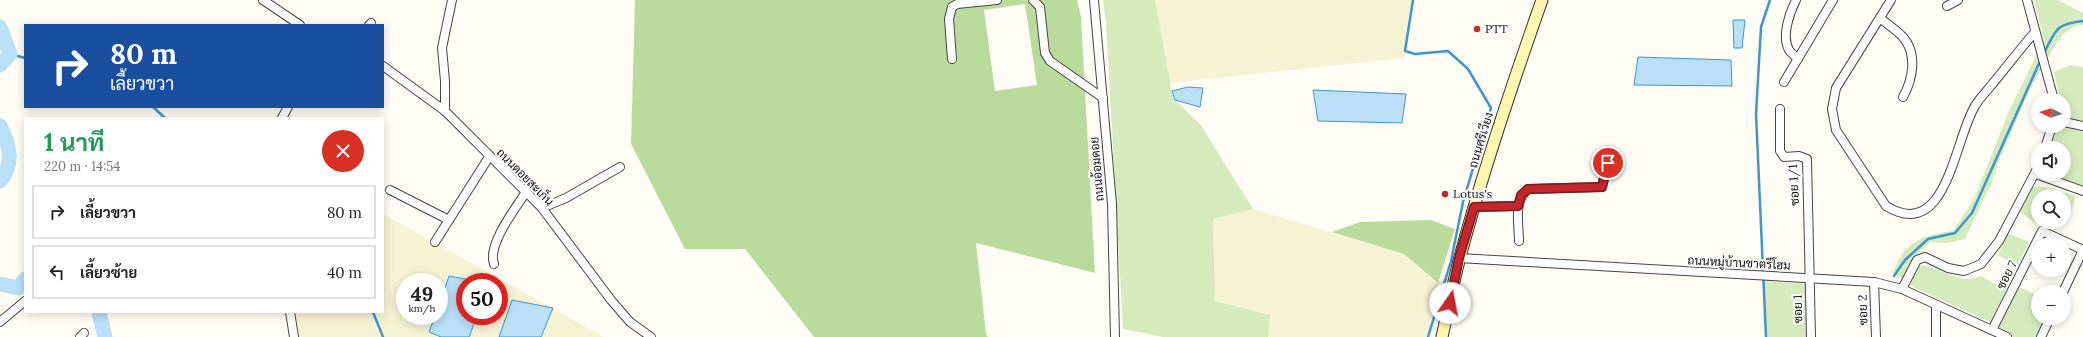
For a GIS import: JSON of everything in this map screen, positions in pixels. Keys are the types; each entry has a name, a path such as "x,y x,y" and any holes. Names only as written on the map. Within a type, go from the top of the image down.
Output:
{"main road":[{"name":"ถนนศรีเวียง","path":"1442,337 1459,258 1474,207 1508,97 1542,0"}],"street":[{"path":"263,0 299,24"},
{"path":"445,110 445,81 442,48 452,0"},
{"path":"952,59 949,19 952,7 957,4 996,0"},
{"path":"1033,0 1040,7 1045,53 1050,61 1103,98"},
{"name":"ถนนอ้อมดอย","path":"1094,0 1112,204 1115,337"},
{"path":"1796,0 1791,11 1786,34 1788,49 1798,59"},
{"path":"1784,82 1833,0"},
{"path":"1891,0 1836,88 1832,109 1836,130 1886,206 1897,213 1910,215 1922,211 1937,200 1948,179 1964,129 1975,106 2035,32"},
{"path":"1947,6 1958,0"},
{"path":"2027,0 2051,93"},
{"path":"1880,18 1902,36 1909,46 1912,62 1911,80 1903,97"},
{"name":"ถนนดอยสะเก็น","path":"384,67 445,110 489,157 542,208 611,300 630,322 651,337"},
{"path":"283,117 287,108"},
{"name":"ซอย 1/1","path":"1780,109 1780,152 1784,157 1799,156 1807,159 1810,280"},
{"path":"2071,123 2083,126"},
{"path":"435,242 489,157"},
{"path":"1519,241 1518,206 1521,195 1528,189 1602,187 1608,163"},
{"path":"542,208 566,198 620,167"},
{"path":"1902,289 1917,260 1924,257 1948,268 1964,271 1981,264 2000,241 2032,181"},
{"path":"2060,181 2083,191"},
{"path":"390,190 449,220"},
{"path":"494,264 492,255 496,242 526,192"},
{"path":"1474,207 1518,206"},
{"name":"ซอย 7","path":"1992,330 2042,231 2083,250"},
{"path":"2066,285 2083,250"},
{"name":"ถนนหมู่บ้านชาตรีโฮม","path":"1459,258 1758,277 1874,282 1902,289 2007,337"},
{"name":"ซอย 1","path":"1810,280 1811,337"},
{"name":"ซอย 2","path":"1874,282 1876,337"},
{"path":"0,322 24,302"},
{"path":"1936,305 1936,337"},
{"path":"290,313 294,337"},
{"path":"2041,337 2047,325"}],"shaded area":[{"path":"1155,0 1412,0 1404,58 1170,83"},
{"path":"1253,209 1404,254 1438,283 1428,337 1268,337 1270,315 1215,301 1213,219"},
{"path":"384,215 489,273 456,273 456,325 508,325 508,283 601,335 602,337 298,337 295,313 384,313"}],"green space":[{"path":"635,0 1077,0 1081,17 1095,273 976,243 986,334 988,337 814,337 745,249 685,249 631,144","holes":["1025,4 1037,85 995,91 984,10"]},
{"path":"1103,0 1155,0 1173,98 1200,124 1253,209 1213,219 1215,301 1270,315 1268,337 1163,337 1123,329 1106,22"},
{"path":"2034,0 2058,0 2083,13 2083,25 2077,25 2063,34 2030,89 1999,160 1993,180 1965,239 1947,243 1930,242 1917,255 1903,279 1893,274 1902,254 1908,247 1923,238 1953,231 1974,199 2008,113 2044,40"},
{"path":"2070,65 2083,67 2083,123 2071,119 2071,93 2058,93 2054,72"},
{"path":"2071,128 2083,131 2083,186 2069,181 2071,181 2071,141 2051,141 2054,133 2071,133"},
{"path":"2033,186 2054,189 2031,189"},
{"path":"2031,190 2031,220 2019,211"},
{"path":"2071,194 2076,196 2071,211"},
{"path":"1431,220 1455,229 1438,283 1404,254 1332,232 1360,222"},
{"path":"2008,233 2029,242 2017,266 1998,255"},
{"path":"1921,265 1929,266 1965,279 1981,276 2006,290 1990,322 1913,287 1911,284 1917,268"},
{"path":"1763,281 1805,284 1807,286 1807,337 1766,337"},
{"path":"2018,286 2031,292 2031,325 2042,325 2036,337 2012,337 1997,330"}],"water":[{"path":"1733,20 1745,20 1742,48 1734,48"},
{"path":"1638,57 1731,60 1732,86 1634,85"},
{"path":"1188,87 1203,88 1200,107 1175,100 1172,91"},
{"path":"1313,90 1406,94 1402,123 1318,121"},
{"path":"449,276 456,277 456,325 474,325 469,337 441,337 429,332 432,325 448,325"},
{"path":"512,300 553,308 541,337 499,337 503,325 508,325 508,311"}],"waterway":[{"path":"1413,0 1405,51 1415,54 1448,51 1468,69 1491,108 1463,202 1451,261 1428,337"},
{"path":"1766,337 1756,114 1761,27 1770,0"},
{"path":"2044,53 2054,34 2062,26 2083,21"},
{"path":"0,27 10,54 0,65"},
{"path":"10,54 24,58"},
{"path":"1894,276 1905,260 1928,239 1955,233 1972,213 2041,59"},
{"path":"154,108 164,117"},
{"path":"0,126 6,140 9,154 7,168 0,181"},
{"path":"0,284 18,288 24,280"},
{"path":"99,313 105,337"},
{"path":"373,313 383,337"}],"place":[{"name":"PTT","path":"1477,29"},
{"name":"Lotus's","path":"1445,194"}],"route":[{"path":"1450,303 1459,258 1474,207 1518,206 1521,195 1528,189 1602,187 1608,163"}]}
